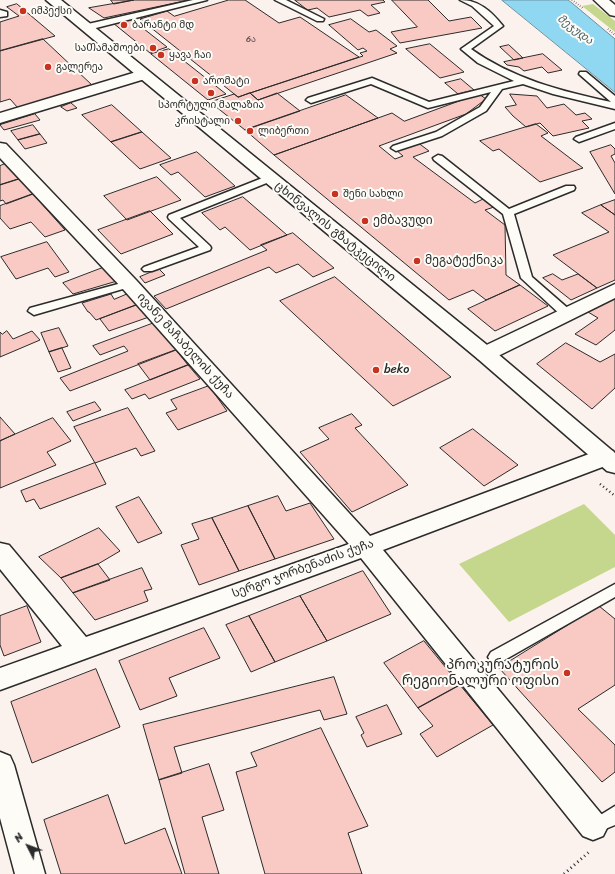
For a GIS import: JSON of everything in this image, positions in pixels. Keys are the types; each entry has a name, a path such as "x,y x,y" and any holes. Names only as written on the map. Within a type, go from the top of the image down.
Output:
{"street":[{"name":"ცხინვალის გზატკეცილი","path":"53,0 88,27 143,75 485,354 610,461"},
{"path":"601,0 615,12"},
{"path":"0,118 143,75"},
{"name":"ივანე მაჩაბელის ქუჩა","path":"0,148 129,284 366,547 604,820"},
{"path":"485,354 615,290"},
{"name":"სერგო ჯორბენაძის ქუჩა","path":"0,679 610,461"},
{"path":"0,552 81,650"},
{"path":"0,765 30,874"}],"lane":[{"path":"88,27 202,0"},
{"path":"279,0 320,19"},
{"path":"464,0 475,4 499,26 465,49 479,60 549,90 615,106"},
{"path":"0,12 4,14 0,16"},
{"path":"584,74 615,101"},
{"path":"311,100 372,81 428,105 523,80"},
{"path":"396,148 439,134 483,109 500,86"},
{"path":"579,139 615,126"},
{"path":"438,158 508,213 527,278 567,314"},
{"path":"148,269 206,248 173,217 270,178"},
{"path":"508,213 570,188"},
{"path":"34,311 129,284"},
{"path":"496,657 615,590"}],"path":[{"path":"572,0 580,6"}],"green space":[{"path":"593,4 615,21 615,32 582,6"},
{"path":"584,504 615,535 615,567 509,622 459,564"}],"water":[{"name":"მეჯუდა","path":"502,0 568,0 572,3 615,39 615,92"}],"building":[{"path":"111,0 134,0 114,4"},
{"path":"134,0 189,0 104,18 89,8"},
{"path":"229,0 245,0 279,23 300,17 359,57 238,97 140,19 167,11 174,16"},
{"path":"295,0 383,0 385,2 371,5 380,13 368,16 360,10 329,17 317,8 308,10"},
{"path":"392,0 428,0 449,21 471,17 482,28 400,43 391,32 417,27"},
{"path":"17,4 55,36 0,51 0,22 19,16 7,7"},
{"path":"130,18 167,47 150,53 113,23"},
{"path":"351,19 369,32 376,30 397,46 390,49 397,53 258,100 250,93 363,56 360,53 367,51 363,48 358,50 329,25"},
{"path":"43,39 92,85 18,108 10,99 0,102 0,51"},
{"path":"430,44 464,72 440,78 406,49"},
{"path":"509,45 523,58 514,60 500,47"},
{"path":"169,49 226,94 208,100 151,54"},
{"path":"543,54 562,70 548,73 542,67 524,71 519,67 507,65 504,62"},
{"path":"461,79 474,90 458,94 445,83"},
{"path":"250,93 258,100 277,93 300,111 245,130 210,102 234,94 238,97"},
{"path":"479,94 486,99 466,114 379,146 395,159 403,156 396,150 417,142 429,151 413,157 475,203 483,199 494,207 485,210 505,225 506,275 520,285 486,300 473,290 449,300 274,155 392,113 404,121"},
{"path":"510,94 537,96 547,108 564,104 576,115 585,113 592,119 582,121 589,128 553,136 540,123 526,127 505,107 516,105"},
{"path":"346,95 378,118 274,155 245,130"},
{"path":"71,103 77,108 67,111 61,107"},
{"path":"112,105 142,132 111,142 82,115"},
{"path":"35,114 40,120 4,130 0,125"},
{"path":"536,124 548,133 541,136 583,168 540,182 499,149 493,151 480,141"},
{"path":"33,125 40,134 18,140 11,131"},
{"path":"142,132 171,158 140,169 111,142"},
{"path":"40,134 47,143 25,149 18,140"},
{"path":"611,145 615,149 615,154 611,156 615,163 615,194 590,152"},
{"path":"197,152 235,186 205,197 178,172 171,175 160,165"},
{"path":"5,164 19,179 0,185 0,166"},
{"path":"157,177 181,200 127,220 104,196"},
{"path":"19,179 33,194 6,204 3,200 0,201 0,185"},
{"path":"33,194 65,230 45,237 31,222 10,229 0,218 0,206"},
{"path":"243,197 287,235 250,250 225,227 220,230 202,213"},
{"path":"615,200 615,215 601,205"},
{"path":"601,205 615,215 615,280 597,288 553,255 609,232 582,213"},
{"path":"150,211 173,234 121,254 98,230"},
{"path":"293,233 334,268 313,277 298,264 276,273 269,267 166,309 154,296 267,250 261,245"},
{"path":"47,242 69,272 55,277 48,268 16,279 1,257"},
{"path":"105,267 117,281 73,294 63,283"},
{"path":"159,269 165,275 145,283 140,277"},
{"path":"553,274 562,280 578,274 597,288 571,300 543,278"},
{"path":"335,277 451,377 393,406 280,301"},
{"path":"520,285 548,306 495,331 468,309"},
{"path":"130,293 139,304 96,320 82,303 111,294 114,299"},
{"path":"615,299 615,330 596,345 575,334 598,318 588,312"},
{"path":"139,304 149,317 109,331 100,319"},
{"path":"154,323 176,350 70,391 60,378 128,351 124,346 100,355 93,346"},
{"path":"59,328 68,346 49,352 41,333"},
{"path":"7,331 13,339 32,331 40,340 0,357 0,332 2,334"},
{"path":"566,343 600,362 615,354 615,388 592,409 537,364"},
{"path":"62,348 71,368 58,372 49,352"},
{"path":"176,350 188,365 150,380 138,364"},
{"path":"188,365 200,379 149,399 145,394 132,399 125,390"},
{"path":"209,386 227,411 178,430 166,413 177,409 171,400"},
{"path":"95,402 101,410 73,421 67,412"},
{"path":"128,408 155,451 141,456 136,448 95,463 74,427"},
{"path":"352,414 362,425 355,428 408,485 352,512 300,452 329,439 319,428"},
{"path":"0,417 15,434 0,441"},
{"path":"53,418 71,441 47,452 56,465 0,488 0,441"},
{"path":"473,429 518,465 484,486 440,448"},
{"path":"95,463 106,484 40,509 34,499 26,502 21,491"},
{"path":"278,496 286,511 310,503 334,539 275,559 248,506"},
{"path":"139,497 162,533 138,543 116,507"},
{"path":"248,506 275,559 239,571 212,518"},
{"path":"212,518 239,571 199,585 181,545 199,539 192,524"},
{"path":"99,528 120,551 98,564 61,578 39,557"},
{"path":"98,564 110,580 73,593 61,578"},
{"path":"142,568 152,589 144,591 148,601 95,620 73,593"},
{"path":"363,571 391,614 327,641 300,596"},
{"path":"300,596 327,641 275,662 249,616"},
{"path":"27,606 41,642 4,656 0,645 0,616"},
{"path":"599,606 615,619 615,685 578,709 615,745 615,772 602,782 499,668"},
{"path":"249,616 275,662 251,672 226,625"},
{"path":"204,628 220,658 169,678 177,696 140,710 119,661"},
{"path":"424,641 460,685 418,708 384,663"},
{"path":"96,669 120,727 32,763 11,702"},
{"path":"334,677 347,714 324,720 320,710 174,747 182,773 159,780 143,725"},
{"path":"460,685 493,725 437,757 420,734 433,726 418,708"},
{"path":"387,705 402,734 367,747 361,735 364,733 356,717"},
{"path":"321,728 368,826 348,833 362,874 265,874 236,772 257,766 251,753"},
{"path":"209,764 224,810 202,817 219,874 185,874 159,780"},
{"path":"108,795 125,844 165,828 182,874 61,874 44,820"}],"place":[{"name":"იმპექსი","path":"23,11"},
{"name":"ბარანტი მდ","path":"124,25"},
{"name":"საᲗამაᲨოები","path":"153,48"},
{"name":"ყავა ჩაი","path":"161,55"},
{"name":"გალერეა","path":"48,67"},
{"name":"არომატი","path":"195,81"},
{"name":"სპორტული მალაზია","path":"211,93"},
{"name":"კრისტალი","path":"238,121"},
{"name":"ლიბერთი","path":"250,131"},
{"name":"შენი სახლი","path":"335,194"},
{"name":"ემბავუდი","path":"365,221"},
{"name":"მეგატექნიკა","path":"417,261"},
{"name":"beko","path":"376,370"},
{"name":"პროკურატურის რეგიონალური ოფისი","path":"567,673"}]}
